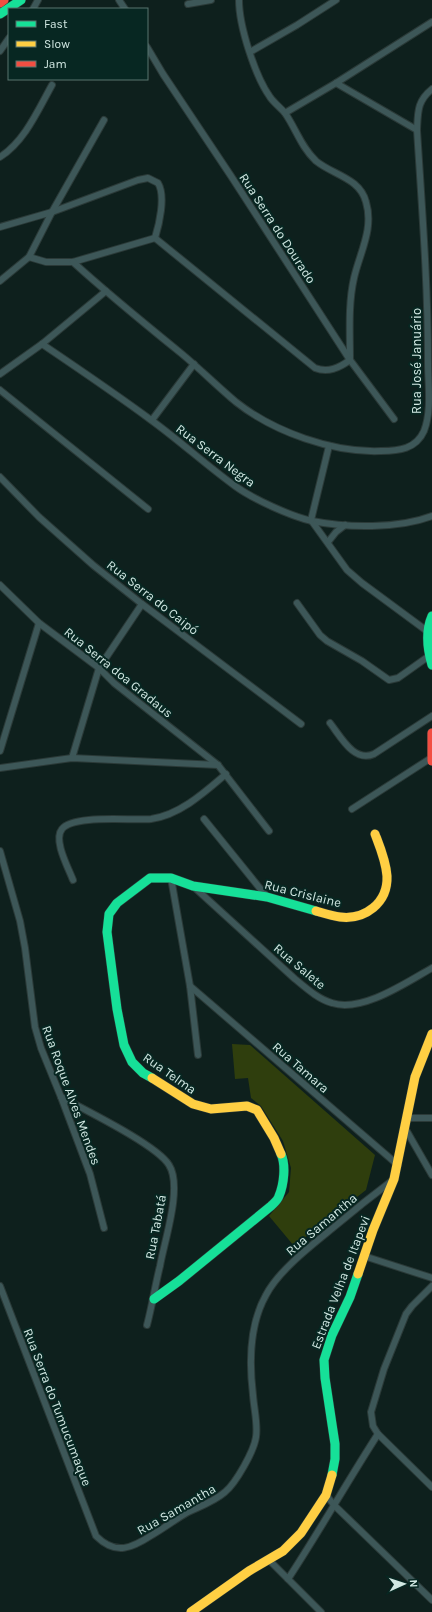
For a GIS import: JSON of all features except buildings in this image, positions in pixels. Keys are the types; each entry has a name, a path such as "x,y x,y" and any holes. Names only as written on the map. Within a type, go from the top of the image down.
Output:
{"main road":[{"path":"0,3 4,0"},
{"path":"9,8 21,0"},
{"path":"432,616 428,622 427,631 429,656 432,665"},
{"path":"432,733 432,759"},
{"name":"Rua Crislaine","path":"192,886 267,897 339,917 358,915 374,908 381,900 386,889 387,876 384,859 375,834"},
{"name":"Rua Telma","path":"154,1299 179,1281 271,1206 279,1197 283,1182 284,1160 264,1120 257,1110 242,1105 211,1109 193,1104 143,1073 132,1062 124,1045 117,1009 107,932 109,914 117,903 150,878 171,878 192,886"},
{"name":"Estrada Velha de Itapevi","path":"197,1610 249,1571 269,1560 293,1542 312,1518 326,1495 335,1459 335,1444 325,1378 324,1360 332,1336 350,1297 373,1230 394,1179 415,1077 432,1034"}],"street":[{"path":"114,0 122,5"},
{"path":"188,4 211,0"},
{"path":"155,238 315,368 332,370 350,360 351,296 354,278 369,229 367,203 360,188 317,161 304,148 285,113 270,97 258,73 250,52 240,19 239,0"},
{"path":"250,52 297,25 336,0"},
{"path":"285,113 336,83 432,22"},
{"path":"0,51 8,39"},
{"name":"Rua Serra do Dourado","path":"148,50 350,360 394,419"},
{"path":"336,83 417,130"},
{"path":"0,157 7,153 21,138 52,84"},
{"name":"Rua José Januário","path":"73,262 194,364 237,403 266,421 294,435 329,446 364,451 394,451 417,443 421,438 428,418 430,312 417,130 420,105 423,98 432,89"},
{"path":"0,281 29,258 52,212 104,120"},
{"path":"0,227 52,212 138,180 148,178 158,183 162,193 160,217 155,238"},
{"path":"29,258 46,262 73,262 155,238"},
{"path":"0,374 42,344 106,291"},
{"name":"Rua Serra Negra","path":"42,344 152,420 236,487 264,502 311,520 345,525 390,525 407,523 432,516"},
{"path":"152,420 194,364"},
{"path":"0,390 148,508"},
{"path":"329,446 311,520 347,570 362,583 427,631"},
{"name":"Rua Serra do Caipó","path":"0,477 39,517 93,565 142,604 301,724"},
{"path":"328,542 336,532 345,525"},
{"name":"Rua Serra doa Gradaus","path":"0,585 39,623 99,668 114,682 218,765 269,831"},
{"path":"297,603 320,635 389,680 398,678 429,656"},
{"path":"72,758 99,668 142,604"},
{"path":"0,750 39,623"},
{"path":"330,723 355,753 367,757 432,716"},
{"path":"0,768 72,758 218,765"},
{"path":"352,809 432,759"},
{"path":"73,880 58,840 62,829 68,824 95,820 150,819 163,816 185,805 211,787 226,774"},
{"path":"204,819 267,897"},
{"name":"Rua Roque Alves Mendes","path":"0,851 20,921 35,1027 41,1048 90,1174 104,1228"},
{"path":"171,878 190,986 198,1055"},
{"name":"Rua Salete","path":"192,886 295,979 312,993 333,1004 346,1005 358,1003 378,996 432,968"},
{"name":"Rua Tamara","path":"190,986 398,1165"},
{"name":"Rua Tabatá","path":"61,1097 162,1156 169,1165 173,1174 174,1188 172,1212 154,1299 147,1325"},
{"path":"407,1118 432,1118"},
{"path":"405,1128 432,1175"},
{"name":"Rua Samantha","path":"96,1536 107,1546 116,1548 131,1547 187,1513 211,1502 225,1493 233,1485 256,1439 257,1429 252,1395 252,1350 257,1317 266,1293 290,1264 317,1240 394,1179"},
{"path":"364,1256 432,1278"},
{"name":"Rua Serra do Tumucumaque","path":"0,1286 96,1536"},
{"path":"432,1286 406,1314 384,1369 371,1412 373,1426 378,1434 432,1487"},
{"path":"288,1579 346,1483 378,1434"},
{"path":"326,1495 334,1505 432,1600"},
{"path":"269,1560 321,1612"}],"green space":[{"path":"232,1044 250,1045 375,1155 366,1190 294,1246 269,1216 289,1192 291,1168 283,1141 261,1106 251,1098 248,1078 235,1079"}],"traffic: fast":[{"path":"9,8 21,0"},
{"path":"0,14 8,9"},
{"path":"432,616 428,628 429,652 432,665"},
{"path":"152,1078 143,1073 132,1062 124,1045 117,1009 107,932 109,914 117,903 150,878 171,878 193,886 267,897 316,911"},
{"path":"154,1299 179,1281 276,1201 281,1191 283,1180 284,1164 281,1154"},
{"path":"332,1475 335,1459 335,1444 325,1378 324,1360 332,1335 350,1297 358,1274"}],"traffic: slow":[{"path":"316,911 337,917 358,916 373,908 379,902 384,894 387,876 381,849 375,834"},
{"path":"358,1274 373,1230 394,1179 415,1077 432,1034"},
{"path":"152,1078 193,1104 211,1109 247,1106 257,1110 274,1138 281,1154"},
{"path":"191,1612 249,1571 283,1551 301,1533 326,1495 332,1475"}],"traffic: jam":[{"path":"0,3 4,0"},
{"path":"432,733 432,761"}]}
